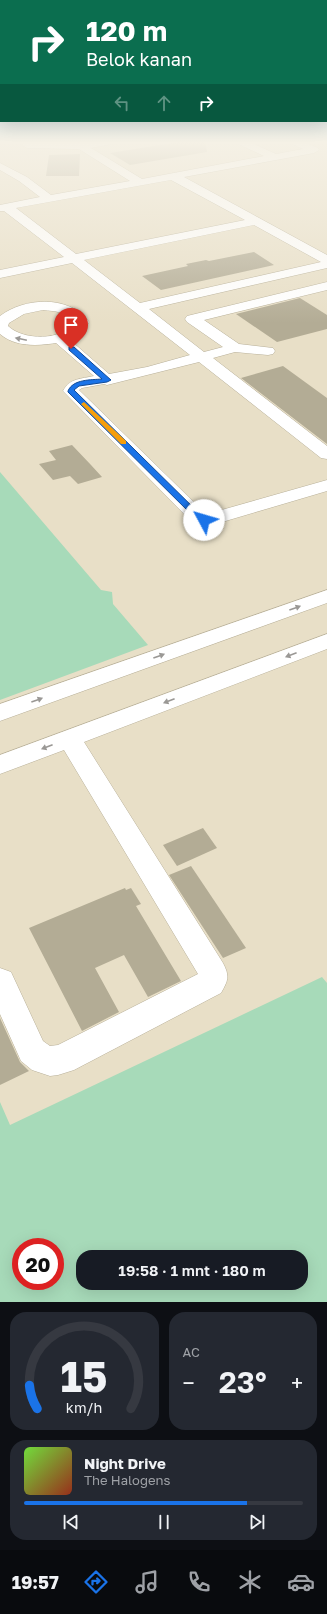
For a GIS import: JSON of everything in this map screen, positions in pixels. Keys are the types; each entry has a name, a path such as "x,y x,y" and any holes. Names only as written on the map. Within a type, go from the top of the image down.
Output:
{"lane":[{"path":"4,207 33,202"},
{"path":"221,202 327,260"},
{"path":"4,207 73,258 327,454"},
{"path":"0,274 257,221"},
{"path":"137,308 327,264"},
{"path":"288,272 321,287"},
{"path":"235,348 192,320 321,287"},
{"path":"186,296 213,314"},
{"path":"31,307 59,308 71,311 79,316 82,322 79,328 71,334 59,338 45,341 16,338 6,333 1,328 2,321 12,313 31,307"},
{"path":"59,338 107,380"},
{"path":"268,351 235,348 107,380 77,384 71,391 200,519 212,519 327,485"},
{"path":"0,713 327,596"},
{"path":"0,765 327,641"},
{"path":"0,981 32,1051 38,1058 46,1061 55,1061 63,1059 210,984 213,979 213,972 69,738"}],"green space":[{"path":"0,472 101,590 112,592 113,604 148,645 0,700"},
{"path":"322,977 327,983 327,1302 0,1302 0,1102 10,1125"}],"building":[{"path":"254,252 274,265 161,290 142,276 188,266 186,264"},
{"path":"300,298 327,315 327,329 277,342 236,314"},
{"path":"283,366 327,398 327,444 241,378"},
{"path":"72,445 102,477 78,484 70,476 53,480 39,464 56,460 49,451"},
{"path":"203,828 217,848 177,866 163,845"},
{"path":"191,866 246,948 223,958 169,875"},
{"path":"125,888 126,890 131,888 141,904 136,906 181,981 148,997 124,955 95,968 119,1012 82,1031 29,928"},
{"path":"0,1018 20,1062 29,1071 0,1085"}],"slow traffic":[{"path":"84,404 123,442"}],"route":[{"path":"71,349 107,380 77,384 71,391 200,519 204,520"}]}
